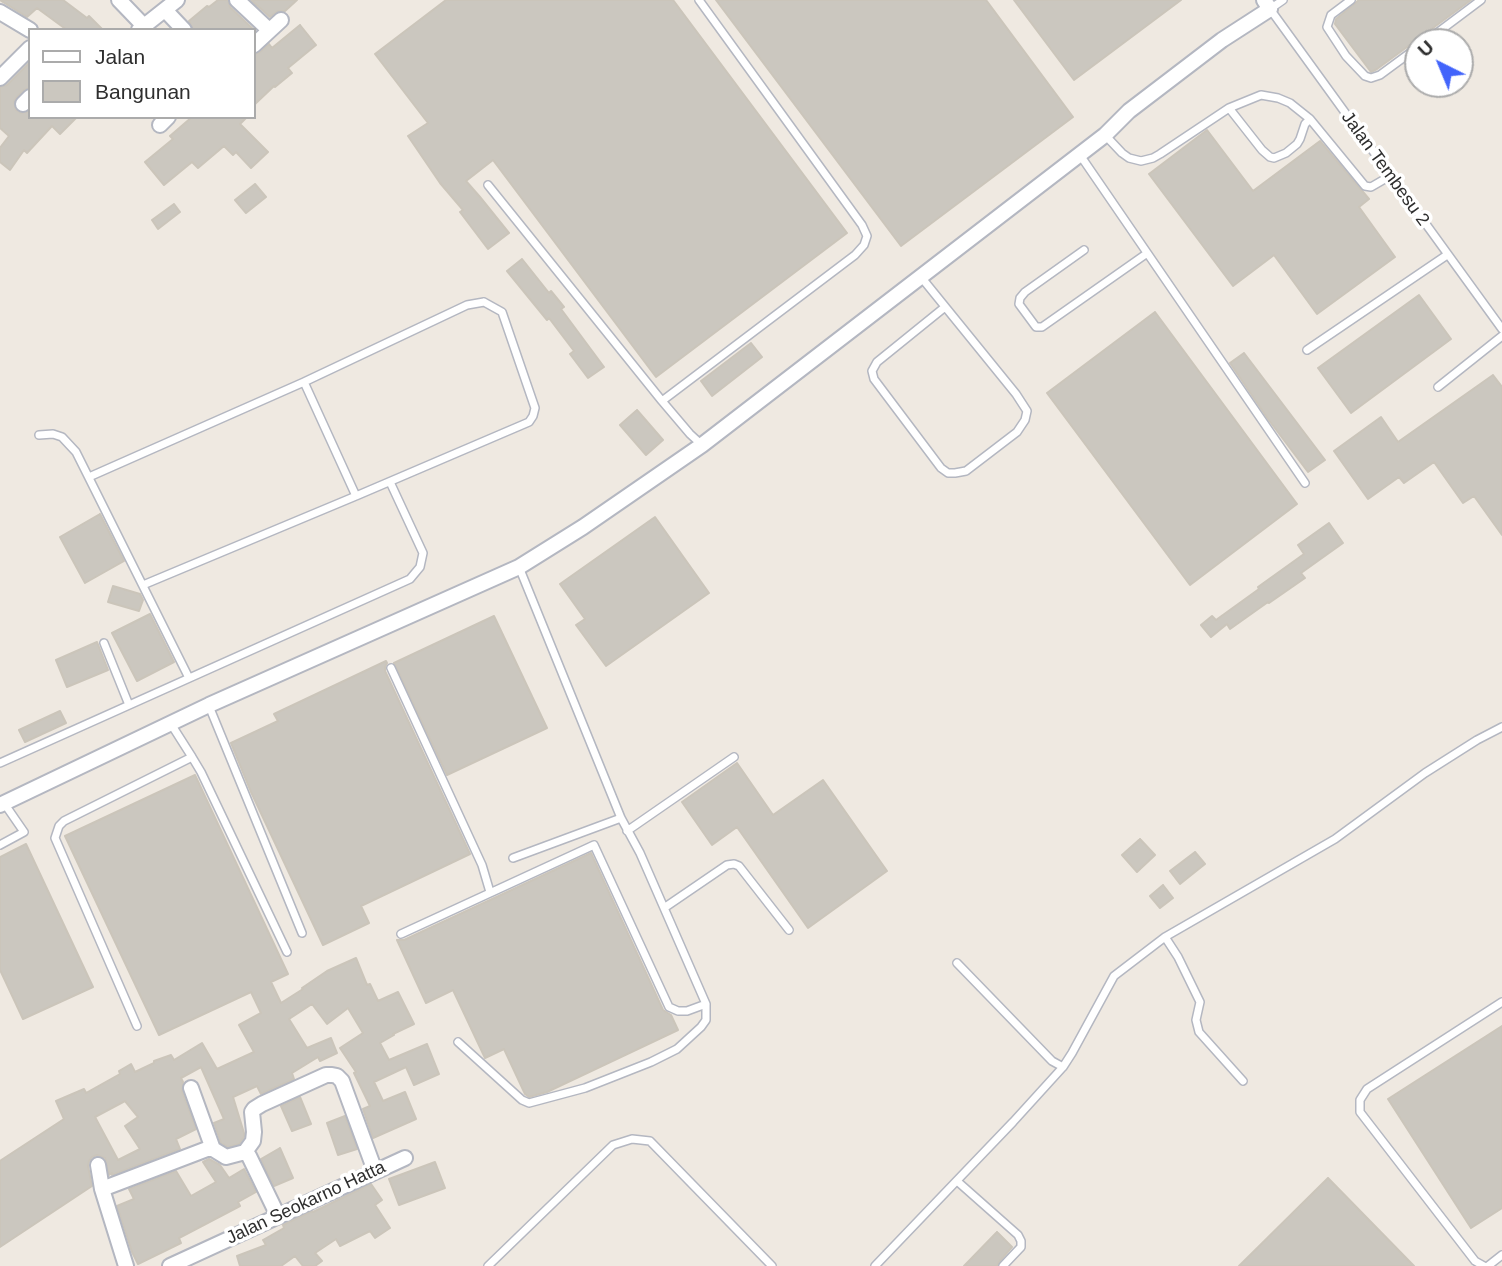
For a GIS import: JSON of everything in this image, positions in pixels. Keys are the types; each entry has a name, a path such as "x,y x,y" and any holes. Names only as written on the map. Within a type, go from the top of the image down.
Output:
{"street":[{"path":"119,0 142,28 177,0"},
{"path":"237,0 269,30"},
{"path":"2,804 209,705 519,567 583,527 702,445 1105,135 1129,111 1267,4"},
{"path":"164,10 182,28"},
{"path":"0,12 28,29"},
{"path":"256,43 281,19"},
{"path":"0,78 28,50"},
{"path":"102,1189 207,1149 213,1149 226,1157 245,1152 253,1141 254,1109 326,1075 337,1076 342,1080 375,1171"},
{"path":"191,1087 213,1149"},
{"path":"245,1152 278,1216"},
{"name":"Jalan Seokarno Hatta","path":"170,1266 405,1158"},
{"path":"98,1165 102,1189 126,1266"}],"lane":[{"path":"662,401 855,255 864,245 867,236 862,225 699,0"},
{"path":"1267,4 1283,0"},
{"path":"1351,0 1331,15 1327,27 1346,56 1365,76 1371,78 1380,75 1404,57"},
{"path":"1444,28 1481,0"},
{"name":"Jalan Tembesu 2","path":"1267,4 1502,329"},
{"path":"1105,135 1129,158 1144,160 1160,154 1229,108 1261,95 1290,103 1310,118 1365,186 1371,187 1390,176"},
{"path":"1229,108 1262,150 1274,158 1297,144 1310,118"},
{"path":"1079,155 1305,483"},
{"path":"488,185 662,401 702,445"},
{"path":"1084,250 1024,292 1020,298 1019,304 1036,327 1042,327 1146,254"},
{"path":"1307,350 1447,255"},
{"path":"921,276 1027,411 1017,432 966,471 955,473 941,468 874,379 872,371 877,362 945,307"},
{"path":"89,477 304,382 467,305 484,302 502,312 535,408 529,422 142,585"},
{"path":"1438,387 1502,335"},
{"path":"304,382 356,496"},
{"path":"39,435 53,434 62,437 76,452 189,678"},
{"path":"1,761 411,579 420,567 424,553 390,482"},
{"path":"458,1042 522,1100 529,1103 585,1088 651,1062 677,1049 706,1020 706,1003 640,853 621,818 519,567"},
{"path":"104,643 129,705"},
{"path":"391,668 482,865 490,892"},
{"path":"209,705 302,933"},
{"path":"171,724 201,772 287,952"},
{"path":"875,1266 1063,1067 1114,976 1166,937 1335,839 1425,774 1502,727"},
{"path":"138,1026 55,838 64,821 192,757"},
{"path":"627,831 734,757"},
{"path":"0,845 24,832 2,804"},
{"path":"513,858 621,818"},
{"path":"401,934 593,845 596,846 669,1007 687,1011 706,1003"},
{"path":"664,908 727,865 734,864 739,866 789,930"},
{"path":"1166,937 1200,1002 1195,1020 1199,1032 1243,1081"},
{"path":"957,963 1052,1061 1063,1067"},
{"path":"1502,1002 1367,1089 1360,1100 1360,1112 1475,1261 1486,1266 1502,1255"},
{"path":"488,1266 613,1145 632,1139 650,1141 772,1266"},
{"path":"957,1181 1021,1241 1021,1247 1003,1266"}],"building":[{"path":"0,0 63,0 87,18 89,16 101,28 64,28 37,8 27,17"},
{"path":"218,0 228,0 230,7 252,28 192,28 189,21"},
{"path":"251,0 297,0 285,11 278,11 270,17"},
{"path":"446,0 673,0 847,233 656,377 493,160 466,181 509,233 488,249 460,212 463,210 440,183 408,136 428,123 375,54"},
{"path":"716,0 986,0 1073,117 901,246"},
{"path":"1014,0 1181,0 1074,80"},
{"path":"1359,0 1471,0 1433,28 1404,28 1404,49 1371,72 1335,24 1336,19"},
{"path":"300,25 316,45 288,68 292,73 256,103 256,53 269,44 272,48"},
{"path":"28,64 28,89 16,98 16,110 21,113 28,111 28,119 75,119 60,134 52,126 27,153 24,150 10,170 0,162 0,148 9,136 0,128 0,87 7,85"},
{"path":"190,119 245,119 240,124 268,152 251,168 236,152 233,155 224,146 198,168 192,162 164,185 145,162 173,139 170,136"},
{"path":"1207,130 1253,191 1320,141 1369,199 1359,207 1395,257 1317,314 1274,255 1233,286 1149,174"},
{"path":"255,184 266,197 246,213 235,200"},
{"path":"174,204 180,212 158,229 152,220"},
{"path":"522,259 564,307 561,309 604,367 588,378 570,354 574,351 507,271"},
{"path":"1419,295 1451,339 1351,413 1318,368"},
{"path":"1155,312 1297,504 1190,585 1047,393"},
{"path":"751,343 762,357 712,396 701,381"},
{"path":"1244,353 1325,460 1308,472 1230,363"},
{"path":"1493,375 1502,387 1502,535 1474,496 1463,503 1434,462 1404,483 1399,477 1368,499 1334,451 1381,417 1398,442"},
{"path":"637,410 663,440 646,455 620,425"},
{"path":"100,514 124,561 85,583 60,537"},
{"path":"655,517 709,593 606,666 576,625 585,619 560,584"},
{"path":"1329,523 1343,543 1301,573 1305,578 1230,629 1227,624 1211,637 1201,625 1212,616 1216,620 1304,554 1298,545"},
{"path":"113,586 140,594 143,600 139,611 108,602"},
{"path":"150,614 174,662 137,681 112,633"},
{"path":"494,616 547,728 447,775 394,663"},
{"path":"97,642 108,670 67,687 56,660"},
{"path":"386,661 385,671 470,854 361,906 369,923 323,945 251,792 231,743 278,721 274,714"},
{"path":"60,711 66,723 25,742 19,730"},
{"path":"737,763 773,815 823,780 887,871 808,928 737,827 712,845 682,802"},
{"path":"195,775 288,974 271,982 281,1003 327,971 356,958 367,985 370,984 378,1001 398,992 414,1024 380,1043 389,1060 427,1044 439,1074 414,1085 406,1067 374,1082 383,1101 405,1092 416,1119 373,1138 363,1109 370,1106 354,1073 356,1072 340,1048 363,1033 348,1008 327,1024 312,1004 289,1019 307,1048 331,1038 337,1053 320,1061 318,1057 292,1073 294,1079 261,1094 257,1086 233,1097 244,1133 239,1144 228,1147 221,1143 214,1123 224,1119 201,1067 181,1078 182,1091 196,1129 176,1139 180,1149 112,1175 109,1175 105,1158 97,1155 92,1157 88,1166 92,1186 0,1247 0,1161 64,1119 56,1101 84,1089 86,1093 120,1074 119,1071 131,1064 135,1072 171,1055 174,1060 202,1043 217,1069 254,1052 239,1025 261,1013 251,992 159,1035 65,836","holes":["125,1101 138,1117 125,1126 140,1149 118,1160 95,1117"]},
{"path":"1140,839 1155,855 1137,872 1122,855"},
{"path":"26,844 93,987 23,1019 0,970 0,857"},
{"path":"1195,852 1205,864 1180,884 1170,871"},
{"path":"591,853 663,1010 671,1015 678,1030 547,1092 529,1097 525,1094 504,1049 485,1058 453,990 426,1003 397,940 404,940"},
{"path":"1163,885 1173,898 1160,908 1150,896"},
{"path":"1502,1026 1502,1208 1471,1228 1388,1099"},
{"path":"300,1097 311,1124 292,1131 281,1106"},
{"path":"345,1116 357,1149 338,1155 327,1123"},
{"path":"280,1148 293,1178 274,1186 261,1159"},
{"path":"209,1159 220,1165 229,1178 244,1169 256,1192 238,1202 240,1206 179,1238 181,1243 138,1264 117,1206 134,1199 129,1189 176,1171 191,1196 216,1182 203,1162"},
{"path":"435,1162 445,1188 399,1205 389,1179"},
{"path":"1328,1178 1414,1266 1239,1266"},
{"path":"371,1184 382,1200 375,1205 390,1228 375,1238 370,1231 340,1246 336,1239 315,1253 322,1261 315,1266 303,1266 295,1256 281,1266 240,1266 237,1256 266,1245 263,1240 284,1228 283,1225"},
{"path":"997,1232 1012,1247 997,1266 964,1266"}]}
